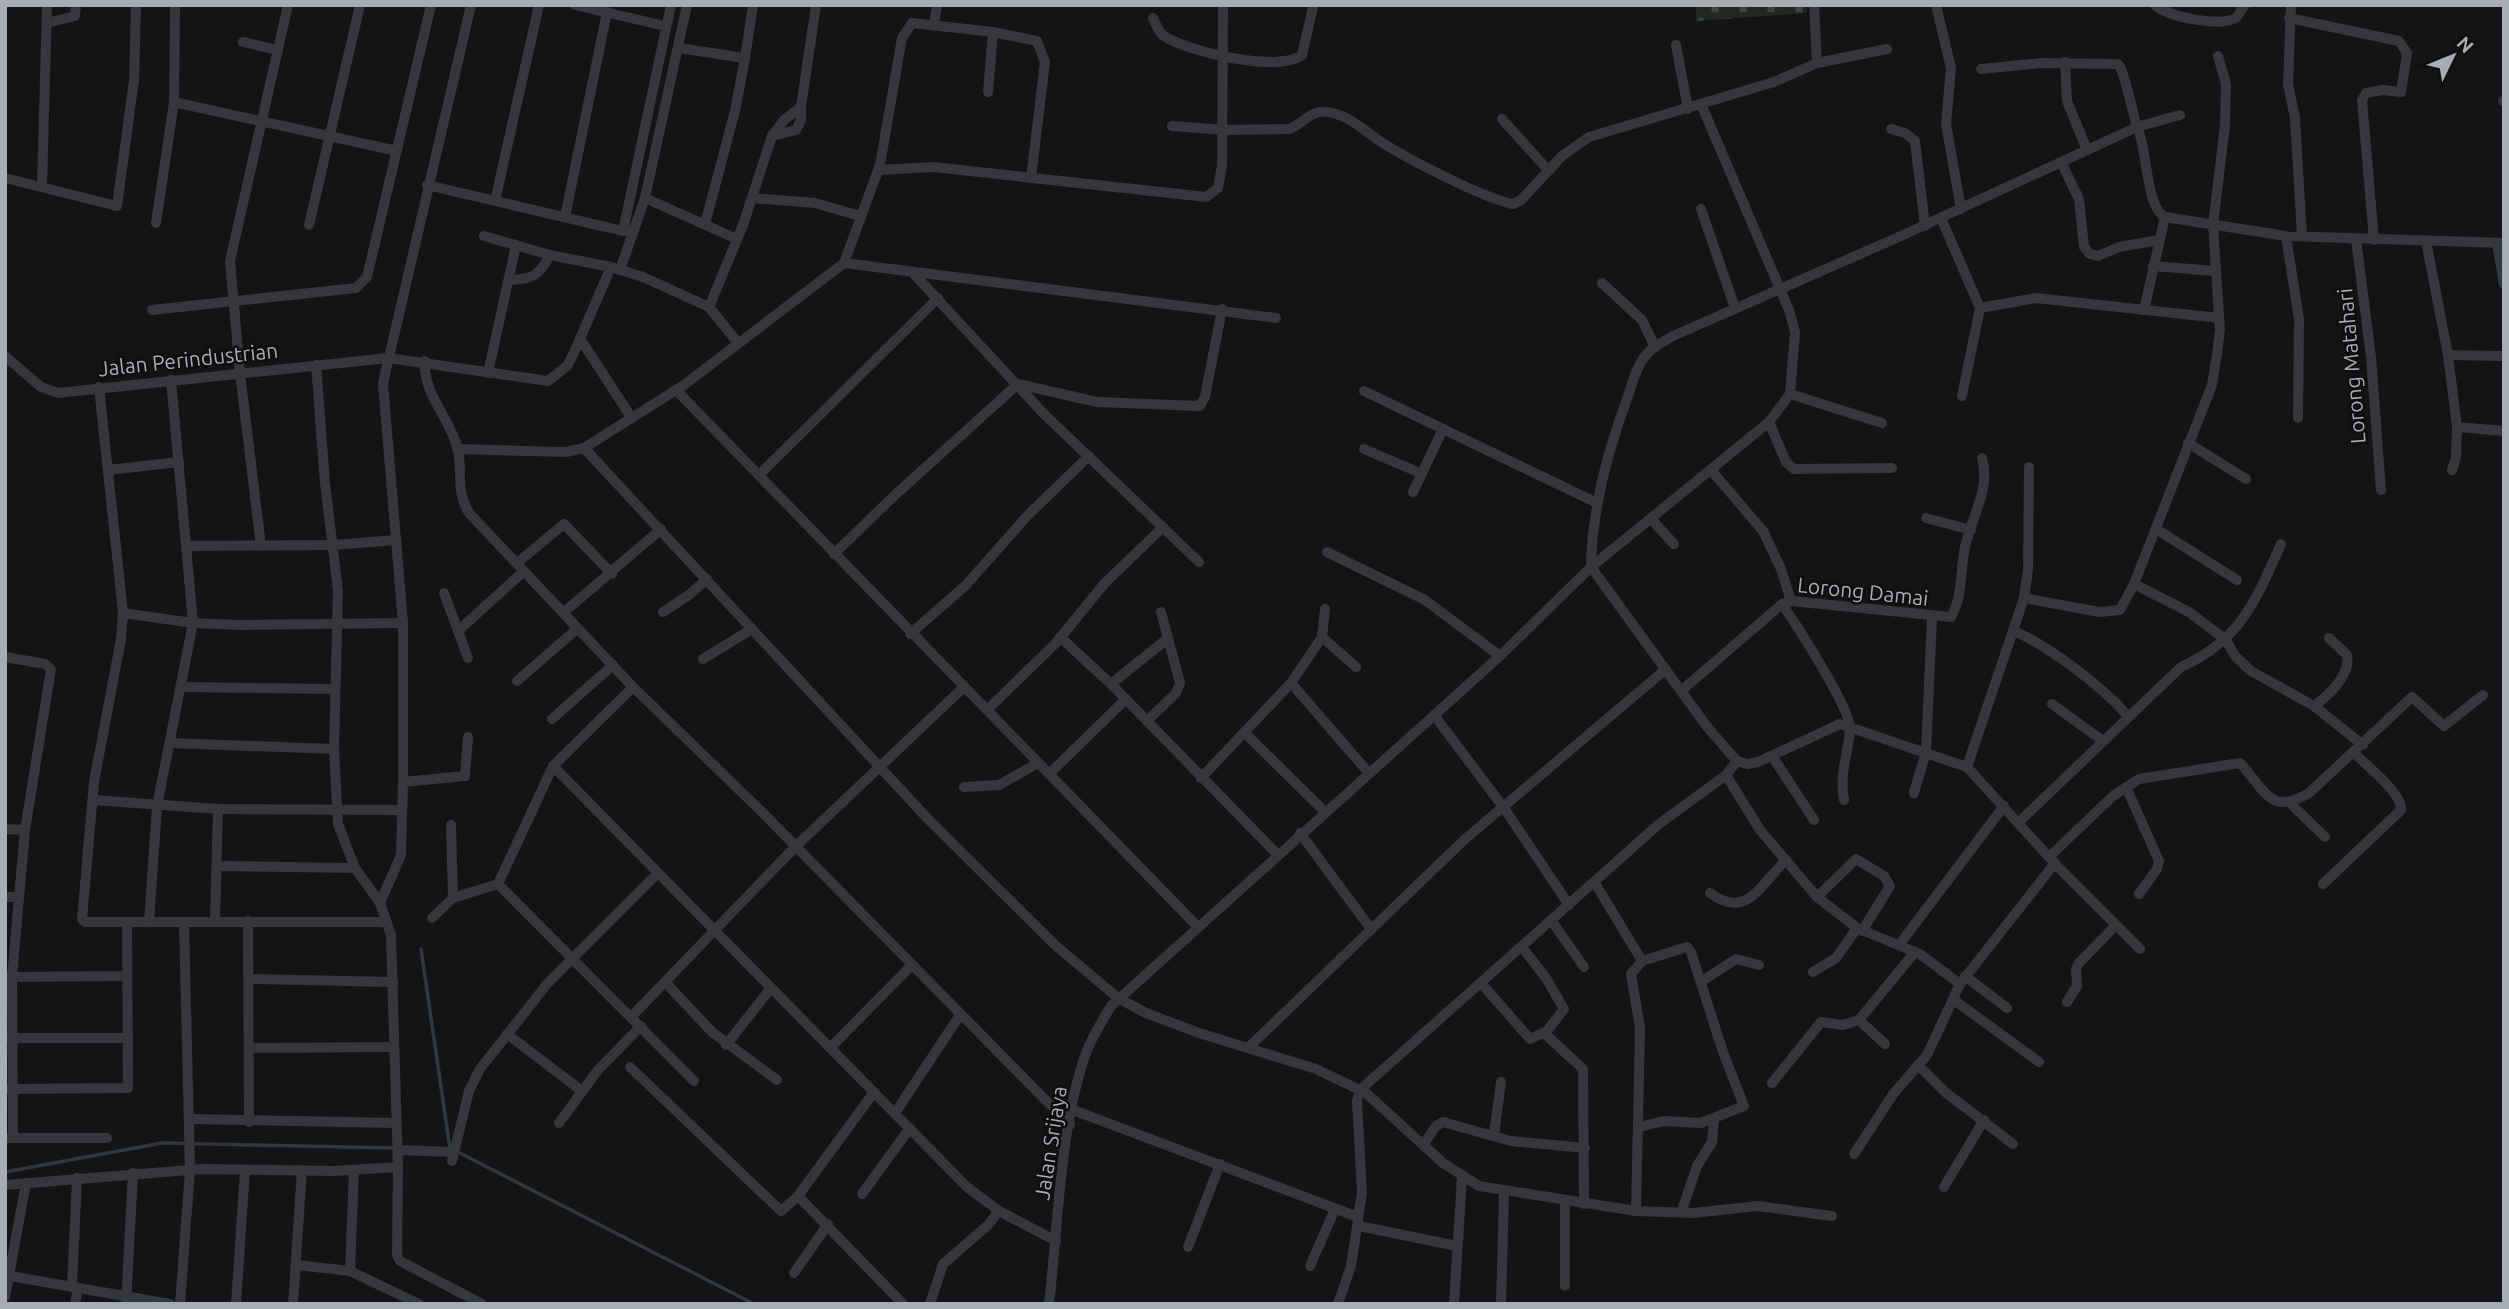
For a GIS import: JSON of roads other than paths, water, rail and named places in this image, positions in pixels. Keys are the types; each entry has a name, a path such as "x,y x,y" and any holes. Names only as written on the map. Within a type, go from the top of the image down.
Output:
{"street":[{"path":"42,187 47,5"},
{"path":"47,23 71,19 75,16 76,5"},
{"path":"5,178 117,206 134,80 136,5"},
{"path":"156,223 174,102 175,5"},
{"path":"261,546 240,373 231,247 288,5"},
{"path":"309,225 360,5"},
{"path":"152,310 356,289 363,285 368,277 431,5"},
{"path":"380,903 401,855 403,782 403,623 383,383 471,5"},
{"path":"495,201 539,5"},
{"path":"575,5 665,26"},
{"path":"628,230 671,5"},
{"path":"628,230 645,198 687,5"},
{"path":"705,224 735,111 753,5"},
{"path":"709,307 737,239 772,136 785,120 801,107 816,5"},
{"path":"934,25 937,5"},
{"path":"879,170 933,167 1206,197 1218,188 1224,130 1223,5"},
{"path":"1814,5 1817,63"},
{"path":"1936,5 1951,68 1946,124 1961,209"},
{"path":"2155,5 2172,16 2231,22 2245,5"},
{"path":"2291,5 2288,84 2295,118 2302,236"},
{"path":"1153,18 1166,37 1224,57 1285,63 1296,60 1304,51 1313,7"},
{"path":"565,217 607,12"},
{"path":"2289,18 2399,41 2407,53 2401,92 2372,91 2366,93 2362,100 2374,240"},
{"path":"457,449 566,452 584,448 676,390 844,263 879,170 904,31 912,23 1032,39 1042,49 1045,62 1031,178"},
{"path":"988,92 993,32"},
{"path":"243,42 278,50"},
{"path":"1676,45 1688,109"},
{"path":"678,48 745,58"},
{"path":"1172,126 1224,130 1289,129 1298,126 1314,113 1336,114 1353,121 1396,151 1488,195 1514,204 1521,200 1548,170 1589,137 1774,82 1817,63 1887,49"},
{"path":"2025,598 2115,613 2123,606 2212,385 2220,330 2213,225 2225,125 2226,84 2218,56"},
{"path":"1981,69 2065,62 2108,63 2122,67 2125,89 2145,150 2154,206 2165,217 2286,236 2500,243 2504,284"},
{"path":"2065,62 2067,101 2087,150"},
{"path":"174,102 397,151"},
{"path":"1701,104 1795,332 1790,394 1882,424"},
{"path":"2140,948 2052,860 1967,767 1840,724 1772,756 1747,764 1737,761 1681,691 1591,567 1592,534 1597,503 1621,415 1638,367 1655,347 1735,308 1925,226 2137,127 2180,115"},
{"path":"1502,119 1548,170"},
{"path":"1891,129 1905,133 1915,141 1925,226"},
{"path":"2061,162 2079,199 2084,247 2090,254 2098,256 2119,247 2159,240"},
{"path":"427,185 628,230"},
{"path":"645,198 737,239"},
{"path":"752,198 815,203 860,216"},
{"path":"1701,209 1735,308"},
{"path":"2144,310 2165,217"},
{"path":"1941,218 1980,308 1962,396"},
{"name":"Jalan Perindustrian","path":"5,356 47,390 58,393 388,358 425,361 548,381 567,366 581,340 616,269 628,230"},
{"path":"484,236 643,277 709,307 738,343"},
{"path":"2286,236 2299,319 2298,418"},
{"name":"Lorong Matahari","path":"2356,239 2370,344 2381,490"},
{"path":"2426,241 2448,355 2457,427 2456,458 2452,470"},
{"path":"488,373 516,246"},
{"path":"510,280 531,279 541,272 550,255"},
{"path":"844,263 914,274 1222,309 1276,318"},
{"path":"2153,266 2215,271"},
{"path":"914,274 1089,456 1199,562"},
{"path":"1602,283 1642,320 1655,347"},
{"path":"759,475 938,298"},
{"path":"1980,308 2036,298 2219,318"},
{"path":"1018,384 1097,402 1200,406 1205,397 1222,309"},
{"path":"581,340 631,418"},
{"path":"2448,355 2504,356"},
{"path":"425,361 426,387 444,411 457,449 459,496 469,513 633,687 796,846 1070,1125"},
{"path":"316,365 325,483 334,545 338,624 334,749 337,811 340,833 355,868 380,903 391,935 398,1148 398,1258 482,1304"},
{"path":"149,921 157,806 193,623 171,380"},
{"path":"834,554 1018,384"},
{"path":"99,387 123,613 121,639 93,800 82,919 85,922 386,922"},
{"path":"676,390 910,634 1198,926"},
{"path":"1364,391 1597,503"},
{"name":"Jalan Srijaya","path":"1049,1304 1070,1125 1085,1056 1118,998 1500,656 1591,567 1769,422 1790,394"},
{"path":"1769,422 1786,462 1794,469 1892,468"},
{"path":"2457,427 2504,431"},
{"path":"1412,492 1443,429"},
{"path":"2188,443 2246,479"},
{"path":"584,448 877,767 1055,945 1118,998 1157,1017 1316,1069 1360,1090 1462,1178 1504,1192 1636,1211 1681,1213 1758,1206 1832,1216"},
{"path":"1364,449 1420,473"},
{"path":"910,634 966,585 1028,515 1089,456"},
{"name":"Lorong Damai","path":"1681,691 1787,603 1949,618 1953,614 1965,545 1984,490 1982,458"},
{"path":"108,470 178,462"},
{"path":"1967,767 2025,598 2028,570 2029,467"},
{"path":"1711,470 1763,531 1781,569 1787,603 1851,727 1840,781 1844,800"},
{"path":"1926,518 1971,530"},
{"path":"1651,519 1674,544"},
{"path":"458,631 564,524 611,573"},
{"path":"987,710 1060,638 1104,584 1163,527"},
{"path":"563,613 661,529"},
{"path":"2156,529 2237,580"},
{"path":"186,546 334,545 396,540"},
{"path":"2019,822 2181,667 2208,655 2226,640 2252,609 2281,544"},
{"path":"1327,552 1425,600 1500,656"},
{"path":"663,612 707,579"},
{"path":"2134,584 2189,612 2226,640 2235,656 2251,671 2314,706 2363,745"},
{"path":"444,593 468,658"},
{"path":"1201,778 1291,683 1322,636 1325,609"},
{"path":"1147,721 1176,692 1180,683 1161,611"},
{"path":"123,613 193,623 403,623"},
{"path":"1914,793 1926,752 1931,617"},
{"path":"517,681 577,629"},
{"path":"703,659 752,629"},
{"path":"2014,631 2028,637 2086,676 2109,694 2127,716"},
{"path":"1322,636 1356,667"},
{"path":"1060,638 1111,684 1277,854"},
{"path":"2314,706 2326,697 2348,665 2347,655 2329,638"},
{"path":"1111,684 1167,639"},
{"path":"5,657 45,664 51,669 25,830 9,977 9,1138 107,1138"},
{"path":"552,719 613,665"},
{"path":"1249,1047 1464,840 1665,669"},
{"path":"1291,683 1368,772"},
{"path":"181,687 335,689"},
{"path":"432,918 453,898 498,884 553,766 633,687"},
{"path":"632,1016 796,846 964,687"},
{"path":"1854,1154 1894,1093 1927,1055 1963,980 2052,860 2126,787 2140,779 2240,763 2269,796 2282,804 2291,804 2309,793 2412,697 2444,726 2483,695"},
{"path":"1049,774 1126,699"},
{"path":"2052,704 2102,741"},
{"path":"1434,715 1504,808 1569,905"},
{"path":"1245,733 1324,811"},
{"path":"403,782 465,776 468,737"},
{"path":"170,743 334,749"},
{"path":"2323,884 2400,810 2402,804 2396,794 2354,753"},
{"path":"1772,756 1814,820"},
{"path":"1338,1304 1351,1266 1362,1193 1357,1101 1360,1090 1659,824 1726,775 1737,761"},
{"path":"964,787 999,785 1038,762"},
{"path":"553,766 967,1187 999,1211 1056,1241"},
{"path":"1726,775 1760,830 1817,897 1860,930 1915,952 2007,1007"},
{"path":"2126,787 2159,860 2157,869 2139,894"},
{"path":"93,800 218,809 401,810"},
{"path":"2291,804 2325,837"},
{"path":"1899,946 2004,806"},
{"path":"215,921 218,809"},
{"path":"451,825 453,898"},
{"path":"5,829 25,830"},
{"path":"1300,833 1371,929"},
{"path":"1813,972 1836,958 1860,930 1890,886 1884,876 1856,859 1817,897"},
{"path":"1710,893 1723,903 1734,905 1745,901 1786,860"},
{"path":"217,866 355,868"},
{"path":"398,1148 454,1152 474,1079 547,984 658,873"},
{"path":"1595,883 1642,961"},
{"path":"498,884 694,1081"},
{"path":"5,897 19,897"},
{"path":"1551,920 1584,967"},
{"path":"248,921 249,1122"},
{"path":"9,1089 127,1088 127,922"},
{"path":"180,1304 190,1170 184,922"},
{"path":"2067,1003 2077,986 2076,969 2079,963 2116,925"},
{"path":"1481,983 1530,1039 1544,1033 1562,1014 1562,1002 1522,947"},
{"path":"1636,1211 1640,1127 1640,1028 1631,974 1642,961 1687,947 1702,981 1723,1052 1744,1106 1701,1123 1663,1121 1640,1127"},
{"path":"1772,1083 1821,1022 1843,1025 1859,1020 1915,952"},
{"path":"1702,981 1736,959 1759,965"},
{"path":"830,1048 912,965"},
{"path":"9,977 127,976"},
{"path":"250,979 393,982"},
{"path":"666,983 726,1045 777,1080"},
{"path":"726,1045 771,988"},
{"path":"1954,1000 2039,1062"},
{"path":"895,1113 960,1015"},
{"path":"1859,1020 1885,1044"},
{"path":"559,1123 582,1091 641,1026"},
{"path":"1544,1033 1583,1069 1581,1117 1585,1148 1584,1204"},
{"path":"507,1034 582,1091"},
{"path":"9,1038 128,1038"},
{"path":"250,1048 393,1047"},
{"path":"1918,1065 1945,1092 2013,1144"},
{"path":"630,1067 779,1210 784,1210 798,1196 874,1092"},
{"path":"1494,1135 1501,1082"},
{"path":"1073,1111 1220,1164 1335,1209 1358,1221 1457,1246"},
{"path":"189,1119 396,1123"},
{"path":"1681,1213 1697,1166 1712,1142 1714,1120"},
{"path":"1944,1187 1984,1120"},
{"path":"1423,1145 1436,1126 1443,1122 1511,1141 1585,1148"},
{"path":"862,1194 910,1128"},
{"path":"1188,1247 1220,1164"},
{"path":"5,1185 190,1170 354,1170 398,1167"},
{"path":"236,1304 245,1170"},
{"path":"293,1304 302,1170"},
{"path":"350,1271 354,1170"},
{"path":"127,1299 133,1173"},
{"path":"75,1304 77,1178"},
{"path":"1454,1304 1462,1178"},
{"path":"5,1297 26,1183"},
{"path":"1502,1304 1504,1192"},
{"path":"798,1196 903,1304"},
{"path":"1565,1201 1565,1286"},
{"path":"1310,1266 1335,1209"},
{"path":"930,1304 943,1264 988,1225 999,1211"},
{"path":"794,1273 828,1224"},
{"path":"297,1265 350,1271 419,1304"},
{"path":"10,1276 127,1299 170,1304"}],"waterway":[{"path":"421,949 450,1149"},
{"path":"5,1172 162,1143 396,1148"},
{"path":"456,1151 754,1304"}]}
